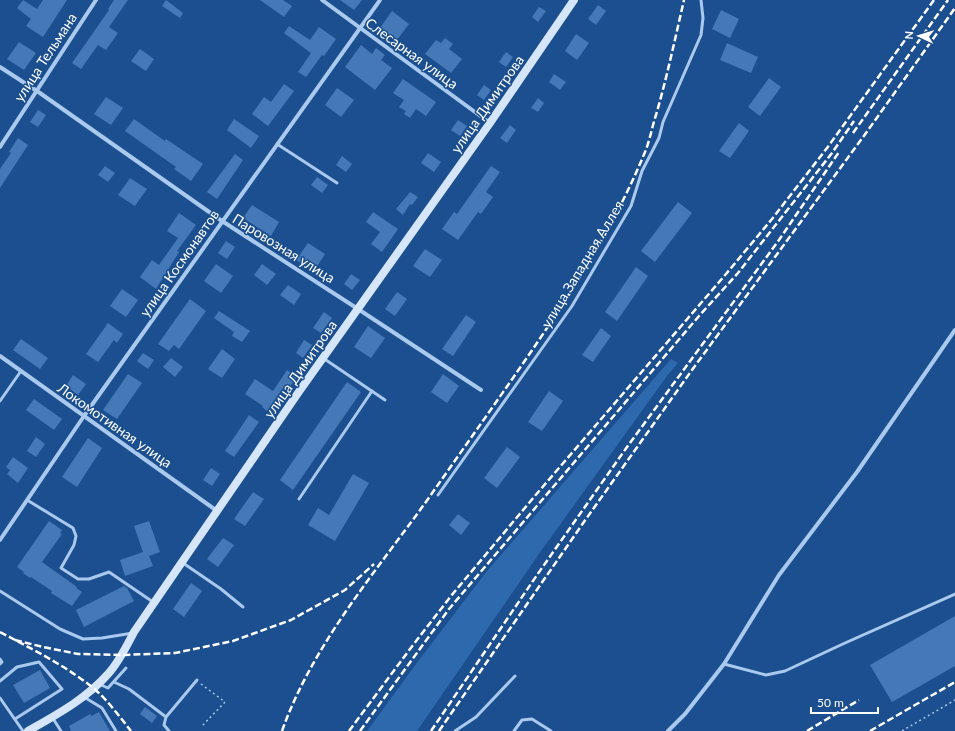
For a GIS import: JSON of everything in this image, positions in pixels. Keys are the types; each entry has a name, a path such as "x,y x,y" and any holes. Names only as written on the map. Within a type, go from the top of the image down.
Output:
{"street":[{"name":"улица Тельмана","path":"0,147 96,0"},
{"name":"Слесарная улица","path":"322,0 490,123"},
{"name":"улица Космонавтов","path":"0,540 84,416 380,0"},
{"name":"улица Димитрова","path":"28,731 83,697 108,674 122,655 134,632 183,563 217,511 323,358 490,123 574,0"},
{"name":"Паровозная улица","path":"0,66 222,222 481,390"},
{"path":"668,731 685,714 724,664 779,575 857,472 955,330"},
{"name":"Локомотивная улица","path":"0,356 217,511"}],"lane":[{"name":"улица Западная Аллея","path":"438,495 572,306 631,206 642,171 659,138 663,122 701,35 704,18 701,0"},
{"path":"277,144 337,183"},
{"path":"323,358 385,400"},
{"path":"0,401 21,371"},
{"path":"300,499 372,391"},
{"path":"27,500 73,528 76,536 74,545 61,568 78,579 90,579 109,572 155,603"},
{"path":"183,563 243,606"},
{"path":"0,591 60,629 83,639 102,638 134,632"},
{"path":"724,664 766,675 785,671 955,594"},
{"path":"0,659 2,662 0,664"},
{"path":"0,681 17,667 39,662 62,689 15,719"},
{"path":"98,684 108,688 126,668"},
{"path":"455,731 476,717 515,676"},
{"path":"169,731 164,725 166,717 197,680"},
{"path":"114,682 129,689 166,717"},
{"path":"83,697 102,708 116,731"},
{"path":"0,698 23,731"},
{"path":"52,717 61,731"},
{"path":"514,731 522,720 532,720 551,731"}],"path":[{"path":"197,680 224,702 202,726"},
{"path":"902,731 955,700"}],"shaded area":[{"path":"671,359 678,363 667,376 541,551 417,731 367,731 487,571"}],"building":[{"path":"23,0 37,9 43,0 67,0 43,37 26,26 31,19 17,8"},
{"path":"114,0 128,0 109,27 118,33 106,50 98,45 81,69 72,63 109,10 108,9"},
{"path":"166,0 183,13 180,18 162,6"},
{"path":"260,0 283,0 292,6 284,17"},
{"path":"340,0 362,0 354,10"},
{"path":"598,5 606,11 596,25 588,19"},
{"path":"539,7 546,11 538,22 532,17"},
{"path":"721,10 739,19 730,38 712,29"},
{"path":"392,11 409,24 397,40 380,28"},
{"path":"289,26 310,40 319,27 336,39 306,77 298,72 311,53 284,33"},
{"path":"576,34 589,43 577,60 565,51"},
{"path":"445,38 453,44 449,49 462,59 451,73 425,54 436,40 441,43"},
{"path":"19,42 36,53 24,70 7,59"},
{"path":"727,43 758,57 751,73 720,60"},
{"path":"361,45 372,54 376,48 385,55 381,60 392,68 375,90 345,67"},
{"path":"140,49 154,59 146,71 131,61"},
{"path":"506,52 513,57 506,67 499,62"},
{"path":"554,74 566,82 560,90 549,82"},
{"path":"769,78 781,87 760,116 748,107"},
{"path":"403,79 436,102 426,116 416,109 410,118 404,114 406,111 399,107 404,100 393,93"},
{"path":"284,84 294,91 268,126 252,114 264,97 271,102"},
{"path":"484,85 491,90 484,100 477,95"},
{"path":"337,88 354,100 341,117 325,105"},
{"path":"106,97 123,108 111,125 94,114"},
{"path":"538,98 544,103 538,112 531,108"},
{"path":"38,110 46,115 38,127 30,122"},
{"path":"134,119 165,141 166,139 203,164 191,181 174,169 176,167 125,131"},
{"path":"234,119 259,136 251,148 227,130"},
{"path":"458,120 467,126 460,136 451,130"},
{"path":"739,123 749,131 730,158 719,151"},
{"path":"510,125 516,130 507,143 500,138"},
{"path":"18,138 28,145 0,188 0,169 11,153 9,152"},
{"path":"428,153 441,162 434,172 421,163"},
{"path":"235,154 243,160 217,199 207,192"},
{"path":"342,156 352,164 346,172 336,165"},
{"path":"105,166 115,173 108,182 98,175"},
{"path":"491,166 500,172 486,192 493,197 481,214 478,212 458,240 442,229 454,212 457,214"},
{"path":"317,177 328,185 322,193 311,185"},
{"path":"130,178 147,189 135,206 118,195"},
{"path":"410,192 418,197 412,205 410,204 403,215 396,209"},
{"path":"678,202 692,213 655,262 641,251"},
{"path":"252,205 279,222 271,236 243,218"},
{"path":"373,212 398,229 382,252 371,244 380,232 366,222"},
{"path":"179,213 196,225 177,251 179,252 156,289 140,277 152,260 159,265 178,238 167,231"},
{"path":"226,241 235,247 227,259 218,253"},
{"path":"308,243 325,254 314,271 296,260"},
{"path":"425,249 442,260 430,277 413,266"},
{"path":"216,264 233,276 221,293 204,281"},
{"path":"262,264 276,274 267,285 254,275"},
{"path":"636,267 648,276 617,321 605,312"},
{"path":"351,274 360,280 352,290 344,284"},
{"path":"288,285 301,294 294,305 280,295"},
{"path":"122,289 138,300 126,317 110,306"},
{"path":"397,292 407,299 395,316 385,309"},
{"path":"190,299 206,311 179,349 174,345 169,351 158,344"},
{"path":"219,311 250,331 242,342 232,336 234,332 214,318"},
{"path":"324,312 332,318 321,333 313,328"},
{"path":"466,315 476,322 453,356 442,349"},
{"path":"108,323 123,334 117,343 114,340 98,362 86,354"},
{"path":"368,326 385,338 371,358 354,347"},
{"path":"601,328 611,336 593,362 582,355"},
{"path":"21,339 48,358 40,369 13,350"},
{"path":"304,340 312,345 303,358 296,353"},
{"path":"222,349 235,359 222,378 208,369"},
{"path":"143,353 154,360 148,369 137,361"},
{"path":"171,358 183,367 175,377 163,367"},
{"path":"287,370 297,377 289,388 285,385 267,411 262,407 263,406 245,394 255,379 273,391"},
{"path":"128,374 142,383 117,419 103,410"},
{"path":"443,374 459,386 447,403 431,392"},
{"path":"73,375 86,384 78,395 66,386"},
{"path":"347,382 361,392 293,490 280,480"},
{"path":"549,391 563,401 542,431 528,422"},
{"path":"34,399 62,419 54,430 26,410"},
{"path":"249,415 259,422 234,457 225,451"},
{"path":"36,437 45,444 36,457 27,451"},
{"path":"88,438 102,448 77,487 62,477"},
{"path":"507,447 520,457 497,488 484,478"},
{"path":"13,457 28,468 18,483 7,474 10,470 6,467"},
{"path":"211,468 220,474 212,486 203,480"},
{"path":"353,474 369,483 335,541 308,525 318,508 329,515"},
{"path":"253,492 264,499 245,526 234,519"},
{"path":"458,514 470,523 461,535 449,525"},
{"path":"49,521 62,530 60,533 62,534 42,562 82,592 72,606 51,593 52,591 31,577 30,578 17,567"},
{"path":"149,521 160,552 149,556 153,566 125,576 120,560 143,552 134,526"},
{"path":"223,538 234,545 218,567 207,559"},
{"path":"191,583 202,591 184,617 173,609"},
{"path":"124,586 127,588 134,601 84,627 76,610"},
{"path":"955,616 955,666 892,702 870,665"},
{"path":"40,670 50,688 24,703 13,685"},
{"path":"145,707 157,716 152,723 140,714"},
{"path":"99,712 110,731 71,731 69,726 90,714 91,716"}],"railway":[{"path":"282,731 310,668 328,639 347,610 428,499 564,303 616,214 647,147 664,86 684,0"},
{"path":"349,731 451,596 772,219 827,148 934,0"},
{"path":"853,133 948,0"},
{"path":"439,731 586,519 692,370 866,133 955,8"},
{"path":"360,731 449,609 699,316 738,273 832,153 854,121"},
{"path":"431,731 537,575 627,447 779,240 839,152"},
{"path":"15,640 78,654 122,655 175,653 233,641 291,620 345,590 374,564"},
{"path":"0,632 59,664 92,687 108,702 131,731"},
{"path":"870,731 955,682"},
{"path":"807,731 859,700"}]}
